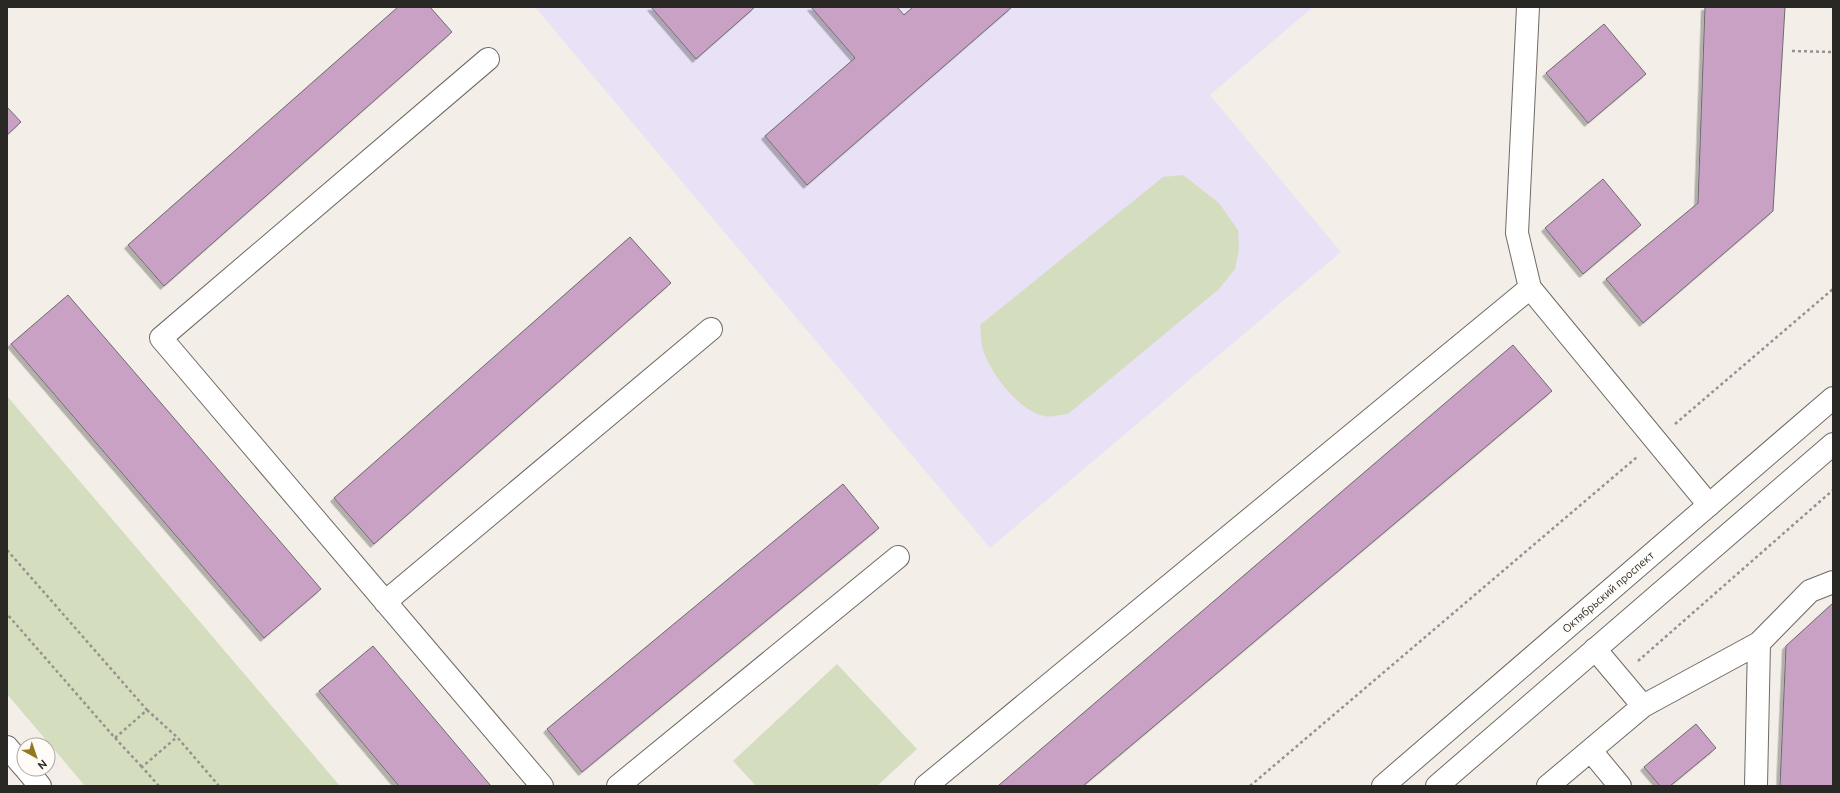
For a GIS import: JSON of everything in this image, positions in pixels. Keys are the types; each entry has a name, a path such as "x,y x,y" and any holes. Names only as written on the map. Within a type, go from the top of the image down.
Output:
{"main road":[{"path":"1528,7 1517,233 1530,288 1709,505"},
{"path":"488,60 161,338 542,786"},
{"path":"926,786 1530,288"},
{"path":"385,602 711,329"},
{"name":"Октябрьский проспект","path":"1383,786 1833,398"},
{"path":"1437,786 1833,444"},
{"path":"618,786 898,557"},
{"path":"1548,786 1643,706 1759,643 1810,591 1833,582"},
{"path":"1756,786 1759,643"},
{"path":"1595,650 1643,706"},
{"path":"7,748 16,758"},
{"path":"1591,750 1620,786"},
{"path":"32,777 40,786"}],"path":[{"path":"1792,51 1833,52"},
{"path":"1250,786 1833,289"},
{"path":"1627,688 1630,669 1833,490"},
{"path":"7,550 147,710 177,737 219,786"},
{"path":"7,614 159,786"},
{"path":"116,738 147,710"},
{"path":"142,767 177,737"}],"shaded area":[{"path":"535,7 1313,7 1210,95 1341,252 990,548"}],"green space":[{"path":"1183,175 1219,203 1238,230 1239,249 1235,269 1219,289 1068,414 1044,416 1025,407 1015,399 992,370 983,350 980,325 1163,177"},
{"path":"7,396 340,786 85,786 56,752 56,737 43,737 7,694"},
{"path":"837,664 917,749 877,786 756,786 733,761"}],"building":[{"path":"398,7 430,7 452,32 164,286 128,245"},
{"path":"651,7 755,7 696,59"},
{"path":"811,7 897,7 904,15 913,7 1012,7 807,185 765,136 855,58"},
{"path":"1705,7 1785,7 1773,211 1643,323 1606,279 1698,203"},
{"path":"1604,24 1646,74 1588,123 1546,73"},
{"path":"7,107 21,122 7,135"},
{"path":"1603,179 1641,225 1583,274 1545,228"},
{"path":"630,237 671,283 374,544 334,498"},
{"path":"68,295 321,589 264,638 11,344"},
{"path":"1513,345 1552,391 1083,786 998,786"},
{"path":"843,484 879,528 582,772 547,729"},
{"path":"1833,603 1833,786 1780,786 1786,646"},
{"path":"373,646 491,786 399,786 319,691"},
{"path":"1696,724 1716,748 1670,786 1660,786 1644,767"}]}
